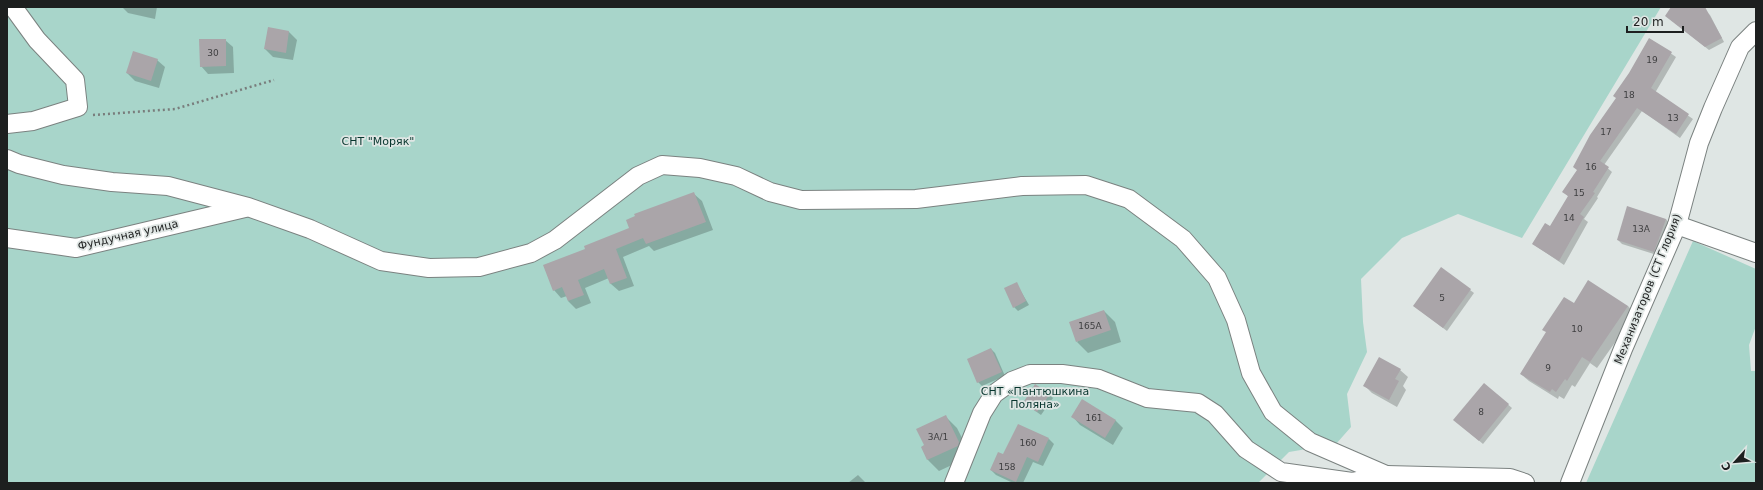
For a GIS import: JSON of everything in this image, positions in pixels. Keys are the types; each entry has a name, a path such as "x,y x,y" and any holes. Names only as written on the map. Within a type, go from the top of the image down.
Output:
{"street":[{"path":"7,124 33,121 78,107 75,80 37,40 13,7"},
{"name":"Механизаторов (СТ Глория)","path":"1570,483 1623,349 1677,225 1699,143 1713,108 1740,47 1756,31"},
{"path":"7,159 19,164 63,175 112,182 168,186 248,207 310,229 381,261 428,268 479,267 531,253 555,240 638,176 662,166 700,168 729,175 770,192 801,200 916,199 1022,186 1086,185 1129,199 1183,239 1217,278 1236,320 1251,373 1273,412 1310,442 1386,475"},
{"name":"Фундучная улица","path":"7,238 76,248 248,207"},
{"path":"1677,225 1756,253"},
{"path":"954,483 982,413 994,394 1012,380 1030,374 1062,374 1099,379 1147,398 1198,402 1215,414 1246,449 1281,472 1352,482 1386,475 1510,478 1525,483"}],"path":[{"path":"78,107 90,115 175,109 274,80"}],"green space":[{"path":"7,7 1661,7 1522,238 1458,214 1402,238 1361,279 1363,322 1367,352 1347,394 1351,427 1336,444 1289,452 1258,483 7,483"},
{"path":"1693,241 1756,269 1756,326 1749,345 1751,371 1756,371 1756,483 1586,483"}],"building":[{"path":"1671,7 1705,7 1722,38 1705,47 1665,16"},
{"path":"268,27 289,31 286,53 264,49"},
{"path":"1649,38 1672,52 1651,88 1689,114 1676,134 1637,108 1600,161 1609,167 1593,192 1595,193 1580,214 1584,217 1559,261 1532,244 1545,223 1550,226 1568,196 1562,192 1577,170 1573,167 1590,135 1616,98 1613,96 1629,73"},
{"path":"199,39 226,39 226,66 200,67"},
{"path":"133,51 158,59 151,81 126,73"},
{"path":"694,192 706,222 646,244 643,238 616,249 627,278 610,284 604,269 578,280 584,295 568,301 562,287 553,291 543,265 585,249 584,246 629,228 626,220 635,216 634,214"},
{"path":"1627,206 1666,219 1654,252 1617,240"},
{"path":"1441,267 1471,289 1443,328 1413,306"},
{"path":"1588,280 1628,306 1590,362 1582,357 1567,381 1565,379 1556,392 1552,389 1550,392 1520,374 1546,332 1542,330 1564,297 1574,303"},
{"path":"1017,282 1026,301 1013,308 1004,288"},
{"path":"1104,310 1111,330 1076,342 1069,322"},
{"path":"991,348 1002,372 977,383 967,359"},
{"path":"1379,357 1401,369 1395,379 1399,381 1389,400 1363,386"},
{"path":"1484,383 1509,404 1479,441 1453,420"},
{"path":"1035,384 1050,394 1037,412 1023,403"},
{"path":"1082,399 1116,420 1105,438 1071,417"},
{"path":"946,415 959,442 958,446 927,460 921,447 924,445 916,429"},
{"path":"1018,424 1049,438 1038,462 1027,457 1016,482 990,470 998,452 1003,454"}],"park label":[{"name":"СНТ \"Моряк\"","path":"378,141"},
{"name":"СНТ «Пантюшкина Поляна»","path":"1035,397"}]}
